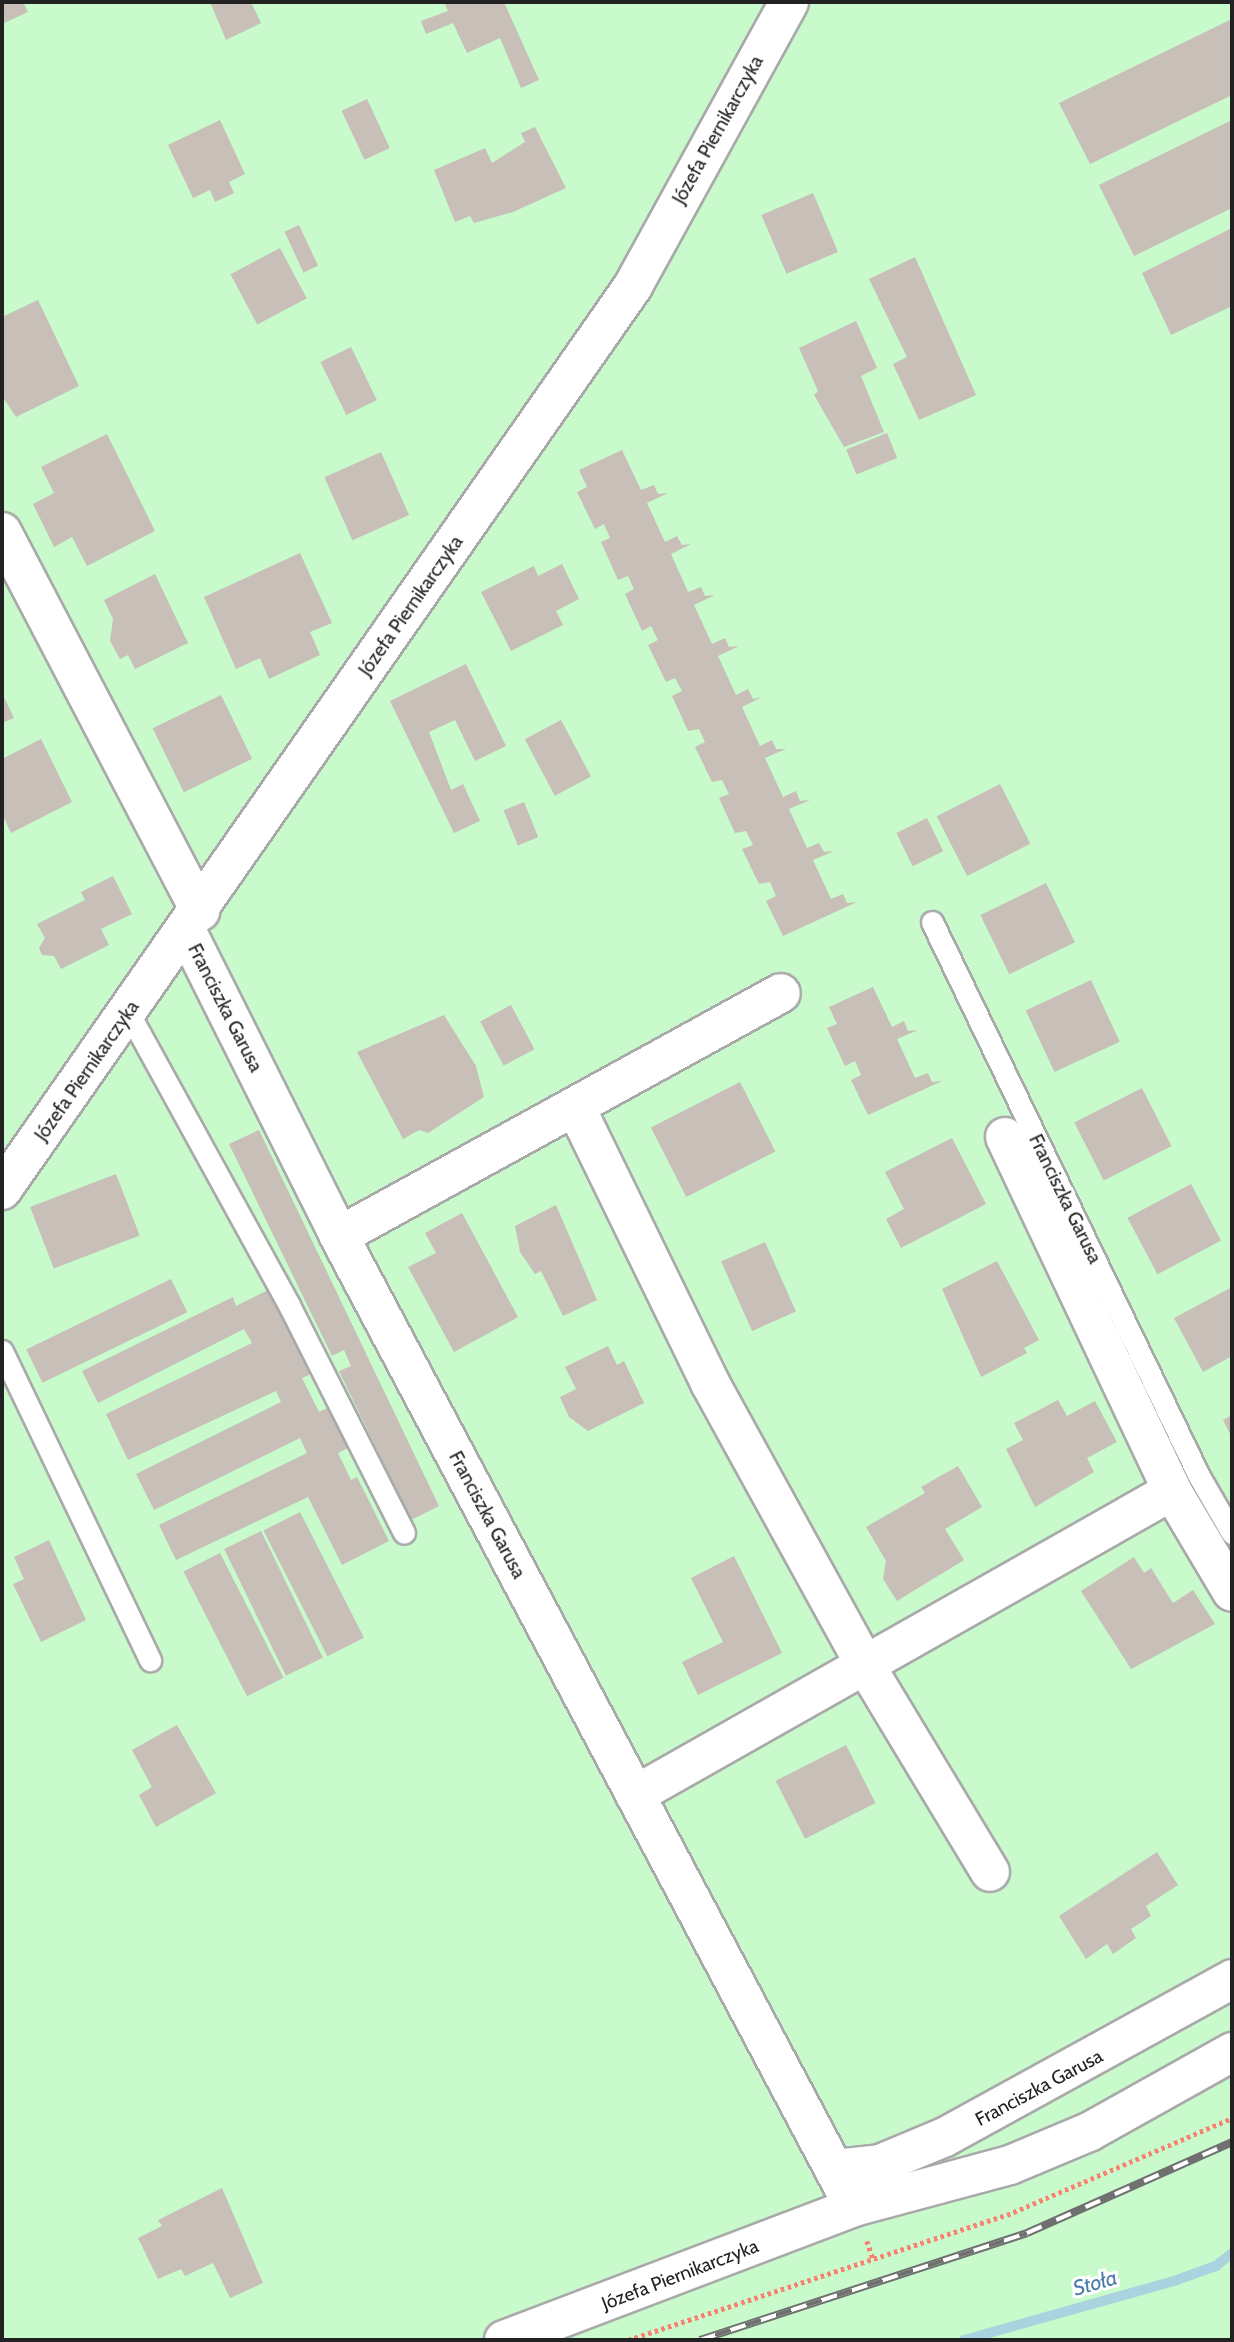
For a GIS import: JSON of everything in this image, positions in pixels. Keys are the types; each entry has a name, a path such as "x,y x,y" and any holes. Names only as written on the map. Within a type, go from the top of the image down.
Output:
{"street":[{"name":"Józefa Piernikarczyka","path":"2,1190 193,921 633,286 789,2"},
{"name":"Franciszka Garusa","path":"2,532 193,921 339,1236 854,2207"},
{"path":"339,1236 781,993"},
{"path":"576,1108 710,1384 867,1668 990,1872"},
{"name":"Franciszka Garusa","path":"1005,1137 1185,1484 1232,1592"},
{"path":"635,1795 867,1668 1185,1484"},
{"name":"Franciszka Garusa","path":"835,2169 880,2164 944,2137 1232,1979"},
{"name":"Józefa Piernikarczyka","path":"504,2340 854,2207 1010,2165 1101,2126 1232,2052"}],"lane":[{"name":"Franciszka Garusa","path":"932,922 1185,1484 1232,1533"},
{"path":"128,1012 289,1304 404,1534"},
{"path":"2,1351 150,1660"}],"path":[{"path":"628,2340 1007,2215 1232,2118"}],"green space":[{"path":"2,2 1232,2 1232,2340 2,2340"}],"building":[{"path":"2,2 23,2 28,12 2,24"},
{"path":"210,2 251,2 261,23 226,40"},
{"path":"444,2 504,2 539,80 521,88 500,38 467,53 453,23 426,34 421,21 448,11"},
{"path":"1232,19 1232,95 1090,164 1059,103"},
{"path":"367,99 390,148 364,160 342,111"},
{"path":"220,120 245,174 229,182 234,193 215,202 210,190 193,198 168,145"},
{"path":"1232,120 1232,208 1134,256 1099,185"},
{"path":"535,127 566,188 513,212 474,223 470,216 455,222 434,170 485,148 492,163 525,142 521,133"},
{"path":"813,193 838,252 786,274 761,215"},
{"path":"299,225 318,266 304,273 284,232"},
{"path":"1232,228 1232,306 1171,335 1142,273"},
{"path":"280,248 307,298 257,325 231,274"},
{"path":"915,257 976,395 919,420 893,364 907,357 869,279"},
{"path":"38,300 79,386 16,417 2,396 2,317"},
{"path":"856,321 877,368 861,376 884,432 844,447 814,395 818,391 799,348"},
{"path":"351,347 377,400 346,415 320,362"},
{"path":"887,433 897,458 856,475 846,449"},
{"path":"107,434 155,531 87,566 72,537 54,547 33,504 54,493 41,467"},
{"path":"622,450 641,490 654,485 658,494 668,493 647,503 665,542 677,536 682,545 691,544 671,554 688,592 701,587 705,596 715,595 694,605 712,644 725,638 729,647 739,646 718,656 736,695 748,689 753,699 762,697 742,707 760,746 772,740 776,749 786,749 765,758 783,797 796,791 800,801 810,800 789,809 807,848 819,843 824,852 834,851 813,860 831,899 843,894 847,903 857,902 783,936 766,901 776,896 770,882 759,884 742,849 753,845 746,831 735,833 719,798 729,794 722,780 712,782 695,747 705,742 699,729 688,731 672,696 682,691 675,678 666,682 648,645 658,640 651,626 642,631 625,594 634,589 628,576 618,580 601,542 610,538 604,524 595,529 577,492 587,487 579,470"},
{"path":"381,452 409,515 352,540 324,477"},
{"path":"300,553 332,623 310,632 320,655 269,679 260,658 236,669 204,597"},
{"path":"562,564 579,599 556,611 563,625 511,651 481,592 534,566 538,576"},
{"path":"155,574 188,643 135,669 128,655 120,659 110,641 113,619 104,600"},
{"path":"466,664 506,746 475,761 455,720 429,732 451,790 463,784 480,821 454,833 390,701"},
{"path":"2,693 14,718 2,723"},
{"path":"221,695 252,759 184,792 153,728"},
{"path":"561,720 591,777 555,796 525,739"},
{"path":"41,739 72,802 11,833 2,814 2,759"},
{"path":"1000,784 1030,844 967,876 937,816"},
{"path":"524,802 538,837 518,845 504,810"},
{"path":"927,818 943,851 913,866 896,833"},
{"path":"113,876 132,914 101,929 109,945 61,969 54,956 42,955 39,948 45,938 37,924 85,900 81,892"},
{"path":"1046,883 1075,942 1009,974 980,915"},
{"path":"1091,980 1120,1042 1054,1072 1026,1010"},
{"path":"873,987 892,1027 904,1021 908,1031 918,1030 897,1039 915,1078 928,1073 932,1082 942,1081 868,1115 851,1080 861,1075 855,1061 845,1066 827,1028 837,1024 829,1007"},
{"path":"511,1005 534,1049 504,1066 480,1021"},
{"path":"444,1015 476,1066 484,1097 428,1133 419,1130 403,1139 357,1052"},
{"path":"740,1082 775,1151 686,1197 651,1127"},
{"path":"1142,1088 1172,1146 1104,1180 1074,1123"},
{"path":"259,1130 439,1506 411,1520 339,1371 351,1366 344,1350 332,1356 229,1144"},
{"path":"952,1138 986,1204 901,1248 886,1219 904,1209 885,1172"},
{"path":"116,1174 140,1236 54,1269 30,1207"},
{"path":"1191,1184 1221,1241 1157,1274 1127,1218"},
{"path":"556,1205 597,1300 563,1316 541,1271 535,1274 520,1252 515,1226"},
{"path":"462,1213 518,1317 454,1352 408,1267 436,1253 425,1233"},
{"path":"765,1242 796,1311 752,1331 721,1262"},
{"path":"997,1261 1039,1340 1024,1348 1027,1353 981,1377 942,1289"},
{"path":"171,1279 187,1312 43,1383 26,1350"},
{"path":"1232,1287 1232,1356 1203,1372 1174,1318"},
{"path":"268,1290 311,1374 302,1378 319,1412 334,1405 354,1445 338,1453 351,1480 357,1477 389,1541 342,1565 308,1497 176,1560 159,1525 307,1453 300,1438 154,1510 136,1474 281,1402 276,1391 128,1460 106,1414 252,1343 244,1329 98,1403 82,1371 233,1297 236,1306"},
{"path":"608,1346 617,1365 624,1361 644,1403 588,1431 569,1417 560,1397 576,1389 565,1367"},
{"path":"1058,1400 1067,1416 1095,1401 1117,1442 1087,1458 1094,1472 1035,1507 1006,1449 1023,1440 1014,1423"},
{"path":"1232,1415 1232,1438 1223,1420"},
{"path":"958,1466 982,1507 945,1529 964,1560 897,1601 883,1579 886,1561 866,1527 925,1493 921,1487"},
{"path":"300,1512 364,1638 327,1656 263,1531"},
{"path":"261,1531 323,1658 286,1676 224,1549"},
{"path":"49,1540 86,1620 41,1642 13,1584 24,1579 14,1557"},
{"path":"220,1553 284,1678 247,1696 183,1572"},
{"path":"734,1556 782,1653 698,1695 682,1662 723,1642 691,1578"},
{"path":"1134,1557 1144,1573 1151,1568 1173,1603 1193,1590 1215,1624 1131,1669 1081,1591"},
{"path":"177,1725 216,1793 156,1827 139,1795 152,1787 132,1750"},
{"path":"846,1745 876,1803 805,1839 776,1781"},
{"path":"1157,1852 1178,1885 1146,1906 1151,1916 1131,1929 1136,1938 1113,1954 1107,1944 1086,1959 1059,1916"},
{"path":"222,2188 263,2283 230,2298 213,2263 185,2276 181,2269 158,2279 138,2238 162,2226 158,2220"}],"waterway":[{"name":"Stoła","path":"964,2340 1174,2281 1216,2266 1232,2253"}],"railway":[{"path":"700,2340 1027,2233 1232,2142"}]}
